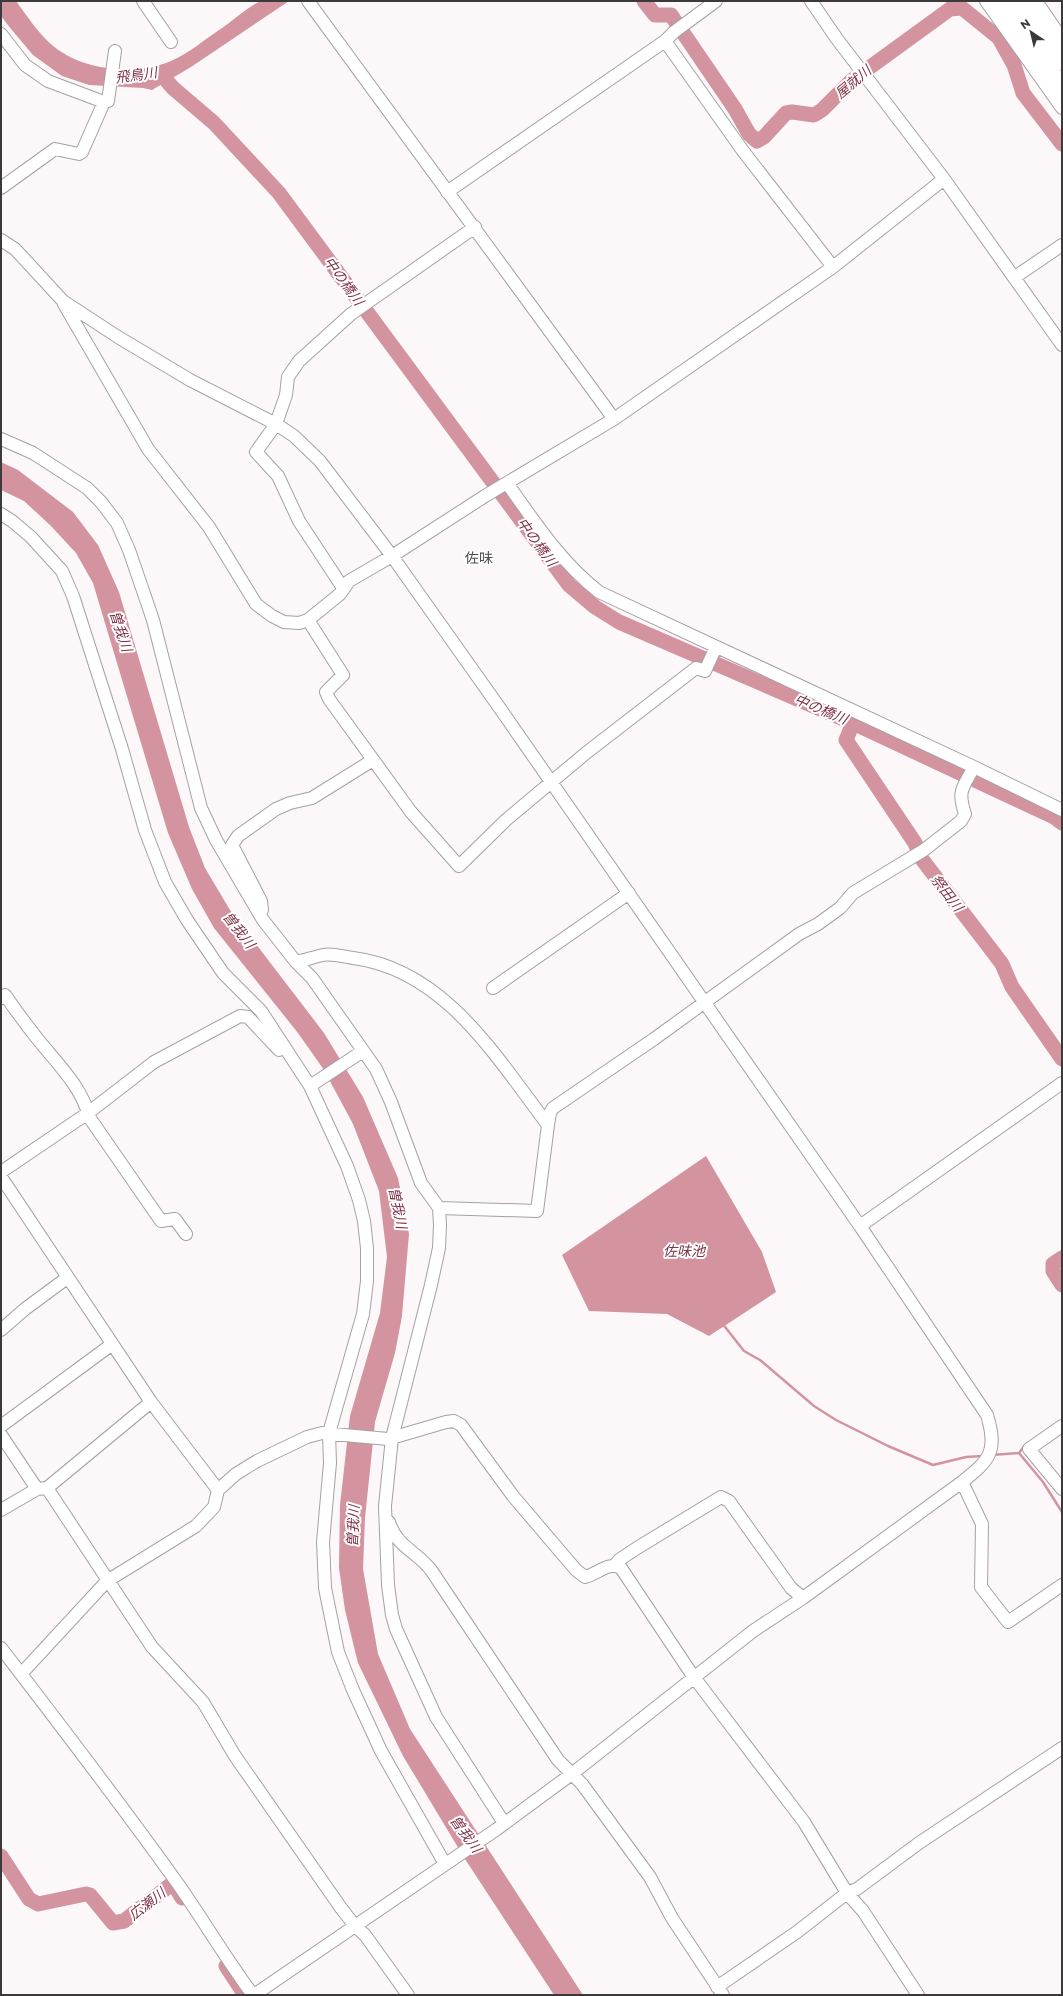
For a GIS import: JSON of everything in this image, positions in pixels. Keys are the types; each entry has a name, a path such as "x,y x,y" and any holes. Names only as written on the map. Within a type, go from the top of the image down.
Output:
{"highway":[{"path":"1001,1 1062,87"},
{"path":"1021,1 1062,57"},
{"path":"1021,1 1062,61"}],"street":[{"path":"143,1 171,42"},
{"path":"308,1 447,192 475,227 535,314 614,419"},
{"path":"447,192 665,41 679,28 716,1"},
{"path":"811,1 837,38 944,179 1062,345"},
{"path":"986,1 1062,108"},
{"path":"1036,1 1062,39"},
{"path":"1,34 25,65 48,81 107,100"},
{"path":"665,41 743,151 833,267"},
{"path":"1,188 55,149 78,154 82,152 107,100 115,53"},
{"path":"1,240 15,249 63,301 148,449 208,527 256,604 272,616 284,622 291,623 308,620 340,594 349,580 392,556 485,496 614,419 833,267 944,179"},
{"path":"343,588 301,525 278,476 256,452 276,424 286,395 288,377 299,360 350,314 475,227"},
{"path":"1015,278 1062,245"},
{"path":"1,1648 179,1886 231,1966 253,1995 500,1826 572,1773 693,1676 752,1631 803,1598 962,1482 985,1462 991,1452 993,1439 987,1415 860,1226 629,893 392,556 320,461 294,436 276,424 190,380 118,337 63,301"},
{"path":"1,439 33,453 87,488 101,502 116,523 129,550 153,620 201,808 216,840 263,920 296,962 312,978 360,1052 376,1069 391,1102 421,1183 439,1208 439,1248 431,1285 390,1438 385,1506 388,1585 392,1615 396,1629 436,1717 500,1826"},
{"path":"507,483 542,533 579,576 599,592 715,648 974,767 1062,810"},
{"path":"1,514 31,537 50,556 64,575 73,596 117,734 145,830 165,882 187,920 223,973 261,1012 298,1069"},
{"path":"308,620 344,675 326,692 373,760 412,812 459,866 506,820 586,753 696,668 705,671 715,648"},
{"path":"263,920 261,901 232,845 238,836 276,809 290,803 312,798 373,760"},
{"path":"439,1208 537,1211 548,1125 550,1113 553,1108 654,1039 799,934 818,924 840,908 853,892 924,850 961,821 965,814 960,791 974,767"},
{"path":"493,988 629,893"},
{"path":"296,962 324,955 369,960 411,976 463,1017 485,1042 548,1125"},
{"path":"1,998 5,995 40,1042 61,1066 87,1107 89,1117 162,1220 175,1219 186,1234"},
{"path":"1,1172 88,1113 154,1062 240,1016 248,1017 313,1084 347,1166 363,1213 367,1248 367,1281 363,1314 333,1433 323,1542 325,1588 338,1652 353,1690 381,1750 445,1864"},
{"path":"313,1084 360,1052"},
{"path":"860,1226 1062,1084"},
{"path":"1,1177 111,1345 151,1402 218,1490"},
{"path":"1,1330 25,1309 67,1278"},
{"path":"1,1426 111,1345"},
{"path":"1,1510 42,1489 151,1402"},
{"path":"21,1674 107,1581 196,1526 214,1507 218,1490 236,1474 257,1461 307,1437 322,1433 390,1438 454,1421 461,1425 513,1496 576,1570 585,1577 611,1565 621,1568 693,1676 804,1822 847,1893 863,1911 918,1995"},
{"path":"1062,1426 1029,1449 1062,1489"},
{"path":"1,1435 42,1489 152,1648 203,1702 235,1756 355,1926 365,1935 408,1995"},
{"path":"962,1482 982,1524 981,1587 1008,1622 1062,1585"},
{"path":"615,1565 619,1560 637,1548 721,1497 729,1501 791,1588 803,1598"},
{"path":"385,1506 395,1537 405,1548 424,1562 431,1570 558,1760 572,1773 650,1877 672,1918 720,1991 847,1893 857,1889 919,1843 1062,1748"}],"water":[{"name":"飛鳥川","path":"1,1 16,1 42,35 64,54 78,61 93,65 125,69 157,66 184,55 247,9 262,1 289,1 191,67 152,90 143,88 89,85 62,76 33,55 11,29 1,16"},
{"name":"曽我川","path":"1,462 18,470 73,512 98,545 119,592 189,827 205,868 230,910 324,1033 363,1097 398,1178 409,1234 402,1316 395,1353 375,1422 365,1518 363,1569 378,1654 410,1729 583,1995 554,1995 465,1859 403,1756 358,1663 345,1610 339,1568 340,1505 350,1416 380,1313 387,1257 379,1191 353,1124 324,1070 298,1033 214,928 192,889 168,833 93,583 76,553 51,526 24,501 1,490"},
{"name":"佐味池","path":"706,1156 762,1252 776,1292 709,1336 667,1314 589,1311 562,1255"}],"waterway":[{"name":"屋就川","path":"644,1 655,15 671,15 735,109 749,134 757,141 764,137 786,113 792,112 814,115 822,110 851,81 950,9 962,8 999,38 1014,65 1023,93 1062,144"},
{"name":"中の橋川","path":"160,73 173,88 214,123 279,193 569,585 595,607 619,622 853,723 1054,817 1062,823"},
{"name":"祭田川","path":"853,723 846,740 915,843 921,858 1002,964 1012,987 1062,1059"},
{"name":"祭田川","path":"1062,1258 1053,1264 1053,1271 1062,1285"},
{"path":"722,1323 744,1351 760,1360 814,1406 836,1420 888,1446 933,1465 966,1457 983,1456"},
{"path":"992,1455 1019,1453 1025,1445"},
{"path":"1019,1453 1043,1482 1062,1512"},
{"name":"広瀬川","path":"1,1856 29,1899 38,1904 86,1894 90,1895 113,1923 124,1921 173,1883 182,1898"},
{"name":"広瀬川","path":"226,1966 245,1995"}],"district":[{"name":"佐味","path":"479,558"}]}
